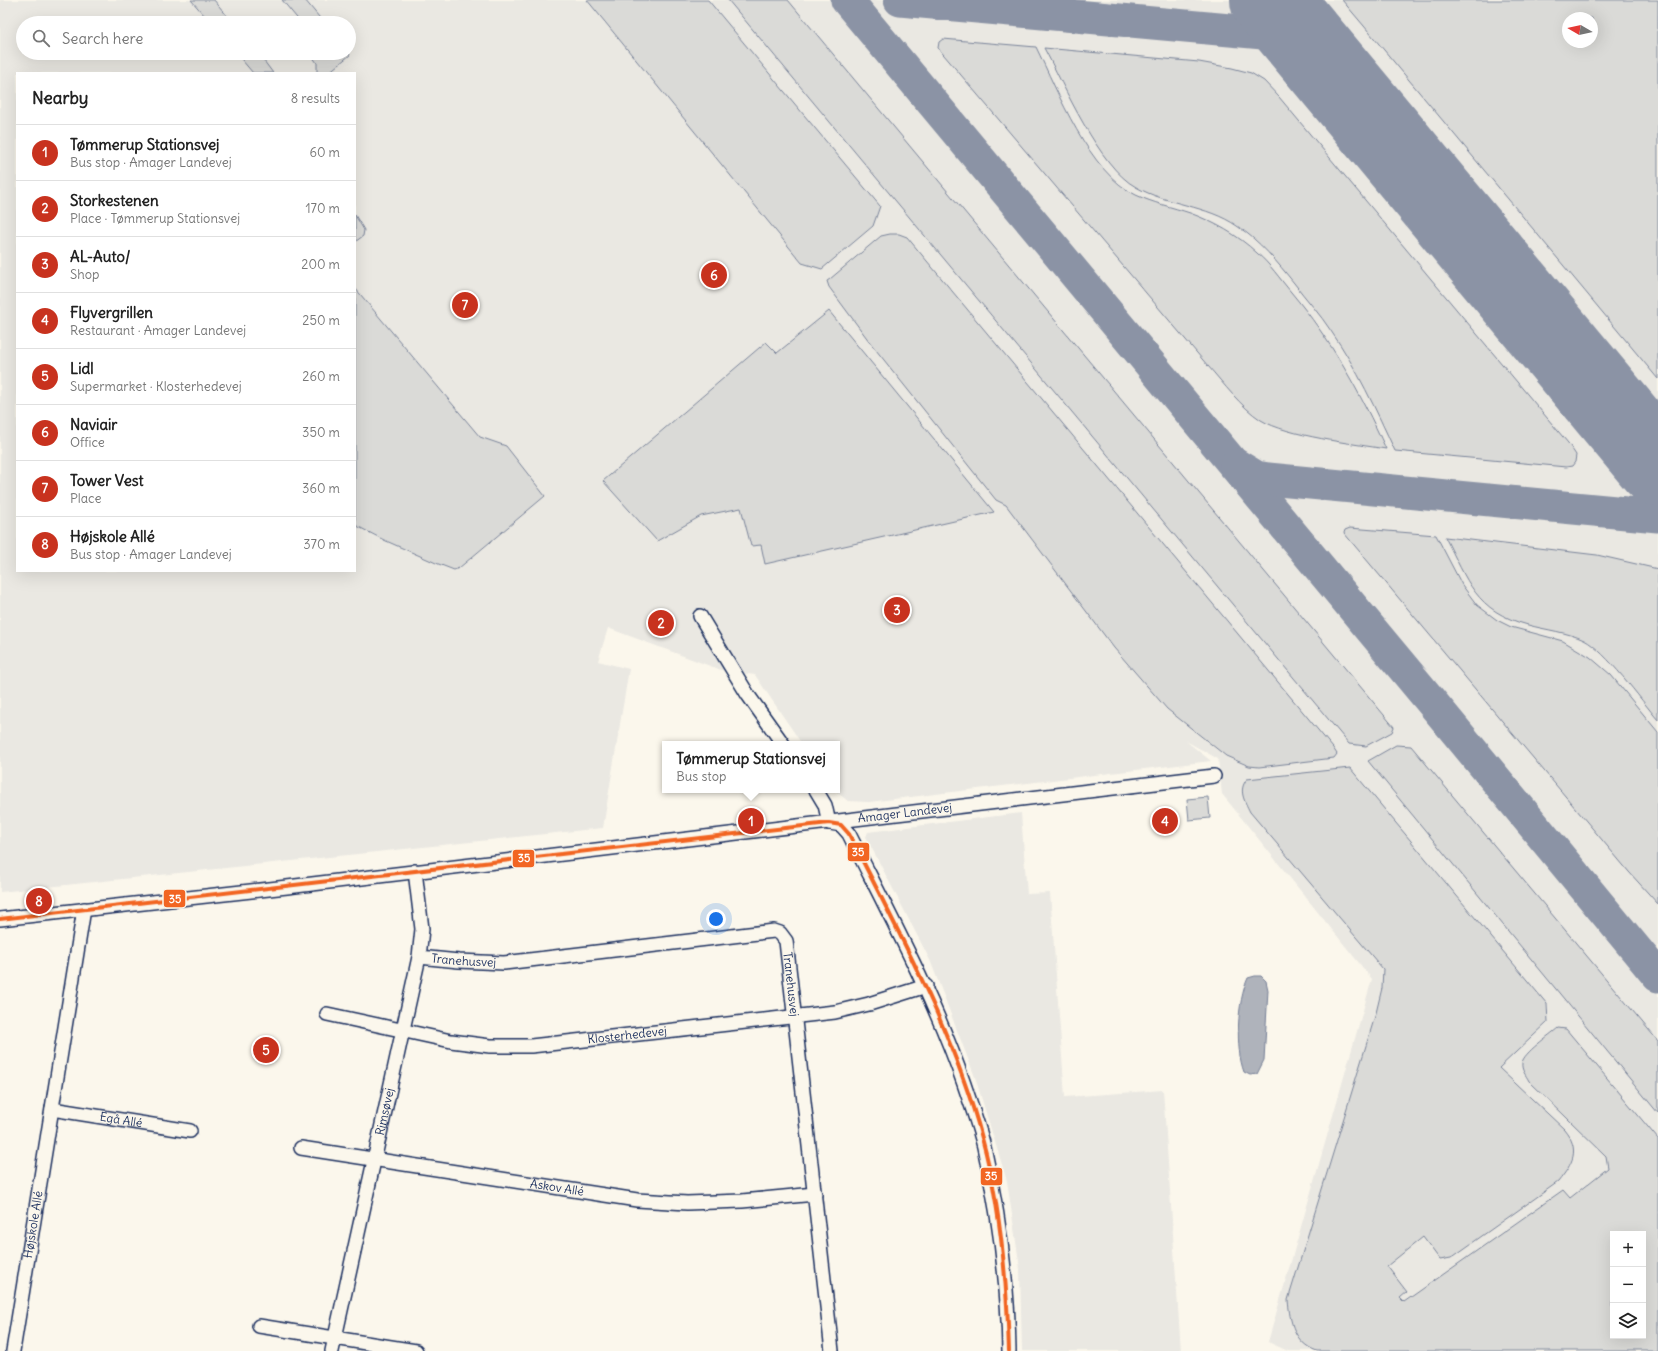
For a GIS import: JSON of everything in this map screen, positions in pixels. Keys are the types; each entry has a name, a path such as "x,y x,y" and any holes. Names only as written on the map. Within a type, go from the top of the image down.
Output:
{"street":[{"path":"700,616 748,695 781,741"},
{"name":"Amager Landevej","path":"0,918 286,887 1214,776"},
{"path":"818,793 825,805 829,823 841,825 849,834 926,986 950,1042 984,1146 1004,1260 1009,1351"},
{"name":"Rimsøvej","path":"333,1345 419,956 422,928 415,871"},
{"name":"Højskole Allé","path":"13,1351 84,909"},
{"name":"Tranehusvej","path":"419,956 459,962 504,963 774,931 780,933 786,941 832,1351"},
{"name":"Klosterhedevej","path":"327,1014 403,1032 466,1043 490,1046 531,1046 835,1012 869,1004 926,986"},
{"name":"Egå Allé","path":"52,1109 190,1131"},
{"name":"Askov Allé","path":"300,1148 637,1200 687,1203 742,1201 815,1194"},
{"path":"259,1326 333,1345 416,1351"}],"shaded area":[{"path":"0,0 1658,0 1658,1351 1288,1351 1268,1342 1372,979 1222,794 1218,759 1186,741 1211,761 869,802 848,801 838,793 840,793 840,741 800,741 755,675 721,670 608,628 598,661 629,669 603,828 0,892"},
{"path":"191,0 214,0 227,16 205,16"},
{"path":"282,0 305,0 318,16 295,16"},
{"path":"587,0 708,0 880,206 873,226 822,269 802,263"},
{"path":"728,0 788,0 1394,727 1392,732 1366,746 1349,744"},
{"path":"1342,0 1658,0 1658,379"},
{"path":"943,39 1036,47 1077,130 1104,169 1119,184 1142,198 1190,213 1217,225 1250,246 1271,267 1306,310 1332,348 1366,407 1386,449 1322,439 1287,431 1261,420 1246,408 1208,366 938,48 939,42"},
{"path":"1044,48 1199,62 1251,73 1264,81 1568,443 1576,455 1575,462 1572,466 1566,467 1395,451 1366,390 1340,345 1322,319 1275,260 1253,238 1225,219 1200,209 1148,193 1122,177 1096,144 1072,103"},
{"path":"242,60 263,60 272,72 252,72"},
{"path":"315,60 344,60 329,72 317,72 317,63"},
{"path":"356,217 364,230 363,236 356,241"},
{"path":"899,234 907,237 1333,748 1337,754 1334,758 1259,767 1249,766 1226,756 1167,709 1114,648 1006,505 996,500 872,345 829,287 827,281 881,236"},
{"path":"356,289 480,437 506,446 545,496 459,568 454,570 384,540 356,526"},
{"path":"829,311 994,512 765,564 761,545 751,546 741,508 701,516 657,541 603,481 766,342 777,353"},
{"path":"1350,528 1436,535 1462,585 1477,605 1497,620 1511,627 1563,641 1590,657 1611,675 1658,732 1658,904 1629,872 1344,533 1345,530"},
{"path":"1445,537 1597,555 1658,569 1658,720 1613,665 1593,646 1584,640 1571,635 1528,625 1510,619 1496,612 1485,603 1467,580"},
{"path":"1396,745 1411,746 1658,1041 1658,1113 1368,761"},
{"path":"1350,768 1547,1004 1548,1022 1499,1068 1564,1129 1572,1143 1574,1150 1568,1169 1558,1182 1451,1258 1440,1260 1423,1237 1387,1266 1407,1292 1400,1298 1404,1302 1563,1190 1570,1198 1608,1168 1606,1156 1529,1081 1522,1068 1522,1063 1527,1054 1537,1044 1558,1028 1566,1029 1658,1139 1658,1351 1317,1351 1303,1343 1298,1337 1292,1324 1288,1300 1376,1013 1382,988 1383,969 1250,812 1242,791 1244,783 1247,779"},
{"path":"1208,797 1210,818 1189,820 1187,799"},
{"path":"1021,813 1027,894 1050,893 1065,1097 1163,1090 1181,1351 1022,1351 1020,1269 1007,1181 975,1077 930,960 866,837 868,832"},
{"path":"1261,976 1266,981 1268,990 1264,1060 1257,1074 1250,1075 1244,1072 1241,1062 1238,1025 1241,999 1244,988 1248,978"}],"taxiway":[{"path":"847,0 1658,976"},
{"path":"900,0 1263,33 1298,45 1326,66"},
{"path":"1236,465 1256,477 1268,479 1658,516"}],"runway":[{"path":"1271,0 1658,465"}],"transit line":[{"name":"35","path":"0,919 829,823 841,825 849,834 923,983 956,1059 970,1098 989,1164 994,1190 1005,1271 1009,1351"}],"place":[{"name":"Naviair","path":"714,275"},
{"name":"Tower Vest","path":"465,305"},
{"name":"AL-Auto/","path":"897,610"},
{"name":"Storkestenen","path":"661,623"},
{"name":"Tømmerup Stationsvej","path":"751,821"},
{"name":"Flyvergrillen","path":"1165,821"},
{"name":"Højskole Allé","path":"39,901"},
{"name":"Lidl","path":"266,1050"}]}
